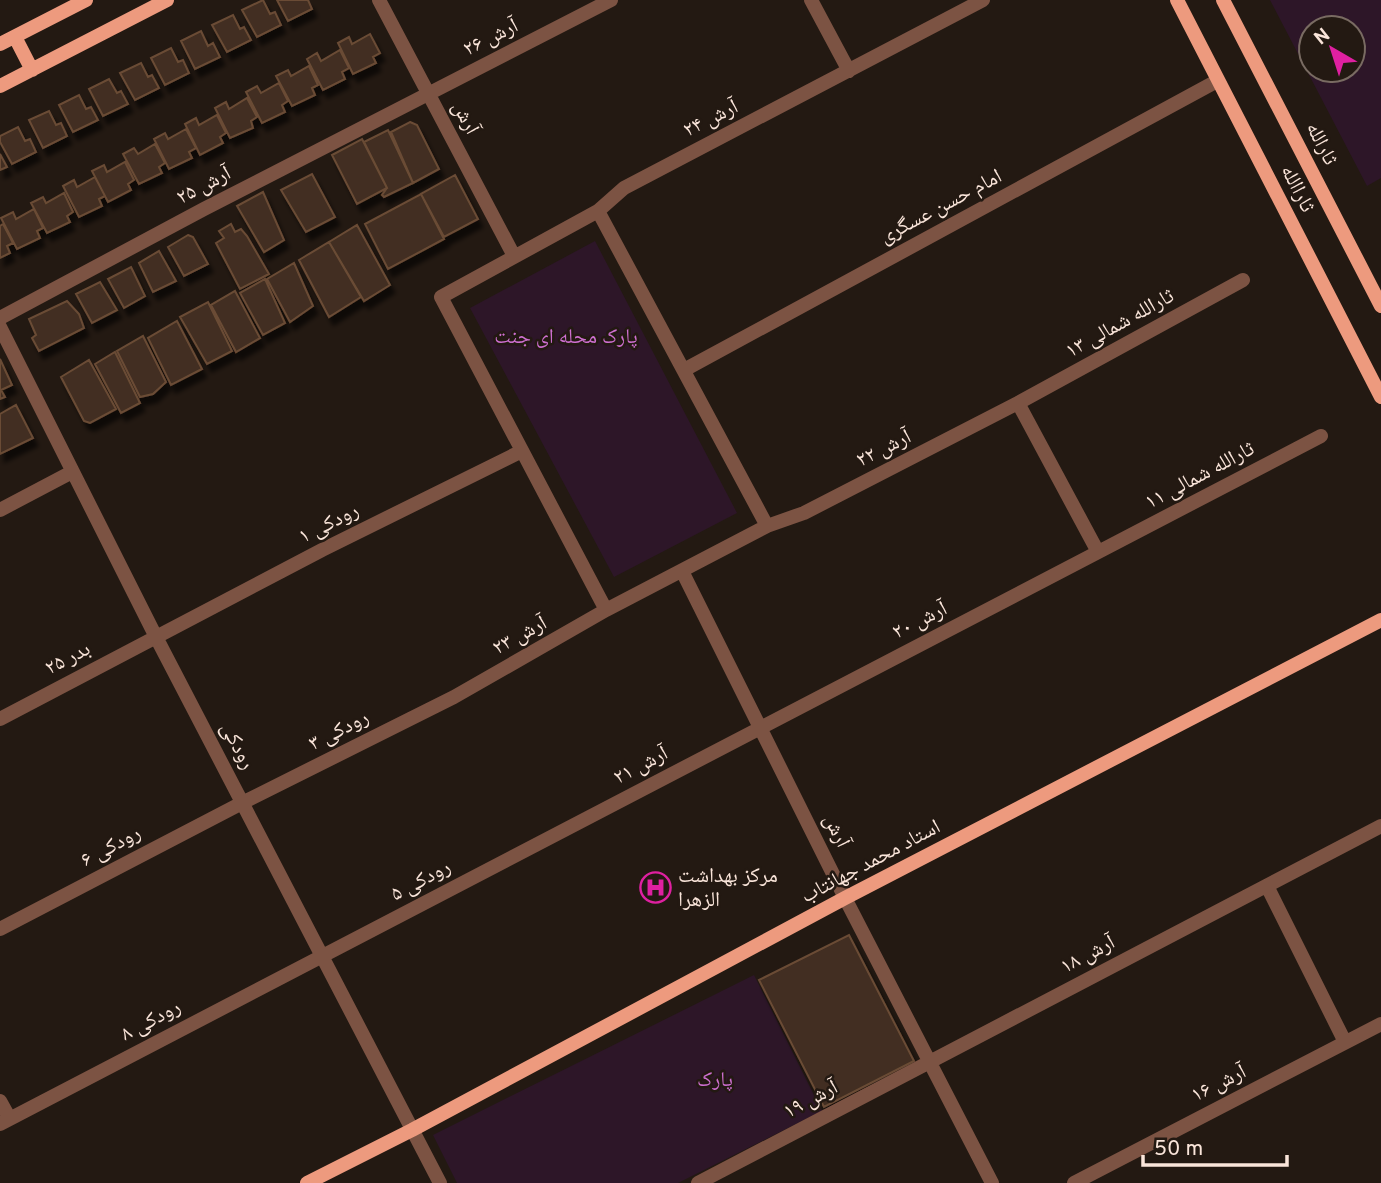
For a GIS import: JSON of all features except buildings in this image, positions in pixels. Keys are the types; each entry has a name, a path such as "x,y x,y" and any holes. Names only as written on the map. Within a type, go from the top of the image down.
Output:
{"street":[{"path":"0,44 86,0"},
{"path":"0,86 167,0"},
{"name":"آرش","path":"379,0 514,256"},
{"name":"آرش ۲۶","path":"428,94 611,0"},
{"path":"811,0 849,71"},
{"name":"آرش ۲۴","path":"522,451 441,297 598,211 624,188 983,0"},
{"name":"ثاراالله","path":"1177,0 1381,397"},
{"name":"ثارالله","path":"1223,0 1381,306"},
{"path":"15,37 32,70"},
{"name":"امام حسن عسگری","path":"684,370 1217,81"},
{"name":"آرش ۲۵","path":"0,318 428,94"},
{"path":"598,211 767,526"},
{"name":"ثارالله شمالی ۱۳","path":"1018,404 1243,280"},
{"name":"رودکی","path":"0,327 156,637 440,1183"},
{"path":"1018,404 1098,552"},
{"name":"آرش ۲۲","path":"682,571 767,526 804,513 1018,404"},
{"name":"ثارالله شمالی ۱۱","path":"1098,552 1321,436"},
{"path":"522,451 606,610"},
{"name":"رودکی ۱","path":"156,637 322,550 522,451"},
{"path":"0,510 72,472"},
{"name":"آرش ۲۰","path":"761,726 1098,552"},
{"name":"آرش","path":"682,571 845,898 992,1183"},
{"name":"آرش ۲۳","path":"454,697 606,610 682,571"},
{"name":"استاد محمد جهانتاب","path":"307,1183 412,1130 845,898 1381,620"},
{"name":"بدر ۲۵","path":"0,719 156,637"},
{"name":"رودکی ۳","path":"242,803 454,697"},
{"name":"آرش ۲۱","path":"540,843 761,726"},
{"name":"رودکی ۶","path":"0,929 242,803"},
{"name":"آرش ۱۸","path":"930,1062 1381,827"},
{"name":"رودکی ۵","path":"322,956 540,843"},
{"path":"1267,886 1345,1042"},
{"name":"رودکی ۸","path":"5,1122 322,956"},
{"name":"آرش ۱۶","path":"1074,1183 1381,1024"},
{"name":"آرش ۱۹","path":"698,1183 930,1062"},
{"path":"0,1101 5,1122"}],"green space":[{"path":"1270,0 1381,0 1381,178 1367,186 1314,84 1367,84 1367,14 1297,14 1297,52"},
{"name":"پارک محله ای جنت","path":"595,241 737,513 614,577 470,308"},
{"name":"پارک","path":"754,975 822,1111 678,1183 457,1183 433,1135"}],"place":[{"name":"مرکز بهداشت الزهرا","path":"655,888"}]}
